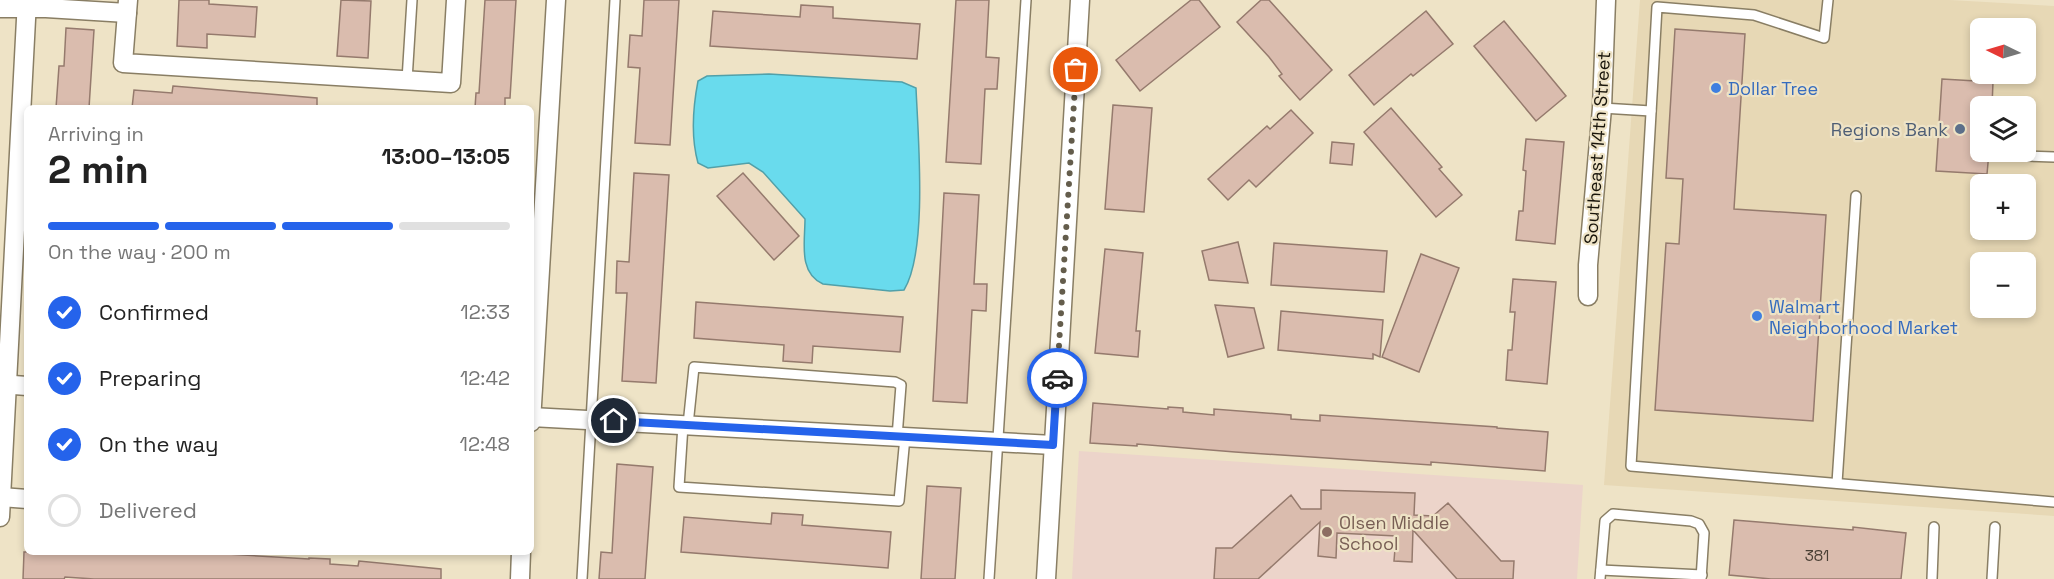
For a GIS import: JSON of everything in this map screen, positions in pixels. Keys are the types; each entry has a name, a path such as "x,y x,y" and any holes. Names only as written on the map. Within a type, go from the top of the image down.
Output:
{"street":[{"path":"0,8 27,5 46,8 127,7 123,63 451,83 456,0"},
{"path":"534,320 556,0"},
{"path":"1046,579 1080,0"},
{"name":"Southeast 14th Street","path":"1588,296 1588,265 1602,108 1606,0"},
{"path":"24,105 27,5"},
{"path":"0,517 3,385 21,239 24,122"},
{"path":"3,385 24,386"},
{"path":"534,417 1053,445"},
{"path":"1,497 24,499"},
{"path":"520,579 522,555"}],"lane":[{"path":"407,80 412,0"},
{"path":"582,579 615,0"},
{"path":"989,579 1026,0"},
{"path":"1828,0 1824,38 1754,15 1657,8 1631,466 2054,502"},
{"path":"1602,108 1651,111"},
{"path":"2036,156 2054,157"},
{"path":"1837,483 1856,196"},
{"path":"694,367 895,382 901,385 900,501 679,487 686,425 694,367"},
{"path":"1613,514 1690,521 1699,524 1704,533 1701,577 1601,574 1605,521 1613,514"},
{"path":"1932,579 1934,527"},
{"path":"1992,579 1995,527"}],"shaded area":[{"path":"1640,0 1950,0 2054,6 2054,516 1604,485"},
{"name":"Olsen Middle School","path":"1079,451 1583,485 1577,579 1072,579"}],"water":[{"path":"769,74 902,82 916,88 919,222 911,272 904,290 890,291 823,284 815,279 806,265 805,219 763,172 749,163 708,168 698,163 694,143 694,122 698,81 707,76"}],"building":[{"path":"179,0 209,0 209,4 257,7 255,37 207,34 207,48 177,46"},
{"path":"341,0 371,1 368,58 337,56"},
{"path":"485,0 516,0 510,98 505,98 505,105 475,105 476,93 479,93"},
{"path":"644,0 679,0 670,145 635,143 640,68 628,67 630,35 642,36"},
{"path":"956,0 989,0 986,57 999,58 997,89 985,89 981,164 946,162"},
{"path":"1191,0 1199,0 1220,27 1140,91 1116,60"},
{"path":"1261,0 1269,0 1332,70 1300,100 1279,76 1282,74 1269,57 1237,22"},
{"path":"801,5 833,7 833,18 920,24 917,59 710,46 713,11 800,17"},
{"path":"1426,11 1453,44 1413,76 1411,74 1374,105 1349,75"},
{"path":"1504,21 1566,96 1536,121 1474,46"},
{"path":"66,28 94,30 89,105 56,105 59,66 64,66"},
{"path":"1675,29 1745,34 1734,209 1826,215 1813,421 1655,410 1666,243 1679,244 1683,179 1666,178"},
{"name":"Regions Bank","path":"1942,79 1970,81 1970,84 1993,84 1992,96 1970,96 1970,162 1988,162 1987,174 1936,171"},
{"path":"173,86 317,98 317,105 132,105 134,90 172,93"},
{"path":"1113,105 1152,108 1144,212 1105,209"},
{"path":"1391,108 1442,167 1439,169 1462,195 1436,217 1364,132"},
{"path":"1291,110 1313,133 1256,187 1249,180 1228,200 1208,179 1267,126 1270,129"},
{"path":"1526,139 1564,142 1555,244 1516,240 1519,211 1523,211"},
{"path":"1332,142 1354,144 1352,165 1330,163"},
{"path":"634,173 669,175 656,383 622,381 627,293 616,293 617,261 629,262"},
{"path":"743,173 799,236 774,260 717,196"},
{"path":"944,193 979,195 974,284 987,284 986,311 972,310 967,403 933,401"},
{"path":"1238,242 1248,283 1209,280 1202,251"},
{"path":"1274,243 1387,251 1384,292 1271,285"},
{"path":"1105,249 1143,253 1136,331 1140,331 1138,357 1095,353"},
{"path":"1421,254 1459,268 1419,372 1382,357"},
{"path":"1513,279 1556,282 1547,384 1506,380 1508,350 1512,350 1515,312 1510,312"},
{"path":"696,302 903,317 900,352 813,346 812,363 783,361 784,345 694,338"},
{"path":"1215,305 1254,308 1264,348 1228,357"},
{"path":"1281,311 1383,320 1380,357 1373,354 1373,359 1278,350"},
{"path":"1093,403 1168,409 1168,407 1183,408 1183,412 1214,415 1214,409 1291,415 1291,419 1320,421 1320,415 1548,432 1545,471 1431,462 1431,465 1137,444 1137,446 1090,443"},
{"path":"617,464 653,467 645,579 599,579 601,552 612,553"},
{"path":"927,486 961,488 955,579 921,579"},
{"path":"1321,490 1415,493 1414,515 1433,516 1448,503 1501,561 1514,561 1513,579 1457,579 1413,530 1412,562 1394,561 1396,536 1337,533 1336,558 1318,556 1320,522 1258,579 1214,579 1216,548 1232,548 1291,495 1301,509 1321,509"},
{"path":"772,513 803,515 802,525 891,532 888,568 681,552 684,517 771,524"},
{"path":"1734,520 1853,530 1853,527 1906,533 1901,579 1771,579 1729,575"},
{"path":"24,552 24,555 243,555 330,559 330,564 358,566 359,561 441,569 441,579 94,579 65,577 64,579 23,579"}],"way so far":[{"path":"1057,378 1076,70"}],"place":[{"name":"Dollar Tree","path":"1716,88"},
{"name":"Regions Bank","path":"1960,129"},
{"name":"Walmart Neighborhood Market","path":"1757,316"},
{"name":"Olsen Middle School","path":"1327,532"}],"route":[{"path":"614,421 1053,445 1057,378"}]}
